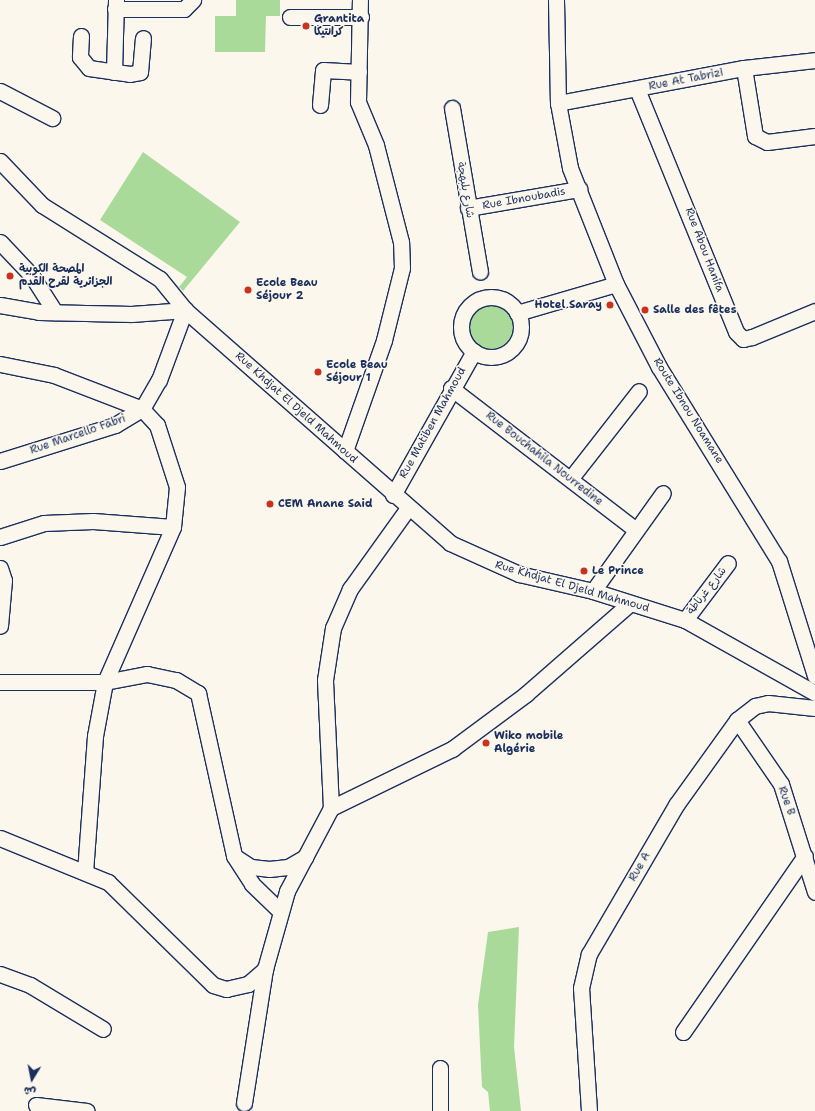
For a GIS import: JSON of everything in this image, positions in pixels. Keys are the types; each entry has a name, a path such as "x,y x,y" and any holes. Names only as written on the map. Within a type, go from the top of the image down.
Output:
{"street":[{"path":"114,72 116,4 184,9 193,0"},
{"path":"345,451 386,334 402,268 401,242 378,152 358,102 361,17 360,0"},
{"name":"Route Ibnou Noamane","path":"556,0 558,102 570,168 616,284 659,367 779,561 815,676"},
{"path":"290,17 361,17"},
{"path":"81,36 83,62 88,68 114,72 140,72 142,38"},
{"name":"Rue At Tabrizi","path":"558,102 637,89 744,68 815,60"},
{"path":"744,68 755,136 767,142 815,136"},
{"path":"320,105 323,70 359,72"},
{"name":"Rue Abou Hanifa","path":"637,89 736,332 743,339 752,337 815,311"},
{"path":"0,91 40,115 52,118"},
{"name":"شارع بلبهجة","path":"452,108 480,272"},
{"name":"Rue Khdjat El Djeld Mahmoud","path":"0,161 42,205 160,279 185,310 393,495 450,543 483,561 518,574 593,591 629,604 685,620 815,693"},
{"name":"Rue Ibnoubadis","path":"468,208 579,189"},
{"path":"0,242 32,276 55,312"},
{"path":"518,313 616,284"},
{"path":"496,297 506,301 518,313 520,336 507,352 487,356 474,351 462,334 464,313 471,304 480,299 496,297"},
{"path":"0,305 55,312 132,314 185,310"},
{"name":"Rue Marcello Fabri","path":"0,461 115,425 142,409 159,380 185,310"},
{"name":"Rue Matiben Mahmoud","path":"393,495 451,388 474,351"},
{"path":"0,364 54,375 142,409 157,425 177,487 173,527 105,682 95,736 85,872"},
{"name":"Rue Bouchahila Nourredine","path":"451,388 571,478 636,530"},
{"path":"571,478 639,392"},
{"path":"593,591 663,493"},
{"path":"244,1103 265,969 280,911 331,808 325,680 333,628 350,589 408,508"},
{"path":"0,537 44,523 93,521 173,527"},
{"name":"شارع غرناطة","path":"685,620 728,563"},
{"path":"0,568 4,580 0,626"},
{"path":"331,808 452,749 526,694 629,604"},
{"path":"0,682 105,682 146,674 176,680 198,694 234,856 252,884 280,911"},
{"name":"Rue A","path":"588,1111 581,988 589,954 676,805 737,720 755,706 768,703 815,708"},
{"name":"Rue B","path":"737,720 781,784 806,856 815,892"},
{"path":"0,838 108,882 213,984 226,989 248,984 265,969"},
{"path":"234,856 251,867 269,870 288,867 306,857"},
{"path":"683,1032 806,856"},
{"path":"0,974 30,985 102,1029"},
{"path":"440,1068 440,1111"},
{"path":"36,1105 87,1111"}],"green space":[{"path":"236,0 280,0 280,16 266,16 265,52 215,52 215,16 236,16"},
{"path":"143,152 240,222 183,291 179,287 187,277 100,220"},
{"path":"485,303 495,303 507,309 512,317 512,335 507,343 499,348 485,349 477,346 470,339 467,331 467,321 470,313 477,306"},
{"path":"519,927 514,1047 521,1111 490,1111 488,1092 482,1087 478,1005 488,932"}],"place":[{"name":"Grantita كرانتيكا","path":"306,26"},
{"name":"المصحة الكوبية الجزائرية لقرح القدم","path":"10,276"},
{"name":"Ecole Beau Séjour 2","path":"248,290"},
{"name":"Hotel Saray","path":"610,305"},
{"name":"Salle des fêtes","path":"645,310"},
{"name":"Ecole Beau Séjour 1","path":"318,372"},
{"name":"CEM Anane Said","path":"270,504"},
{"name":"Le Prince","path":"584,571"},
{"name":"Wiko mobile Algérie","path":"486,743"}]}
